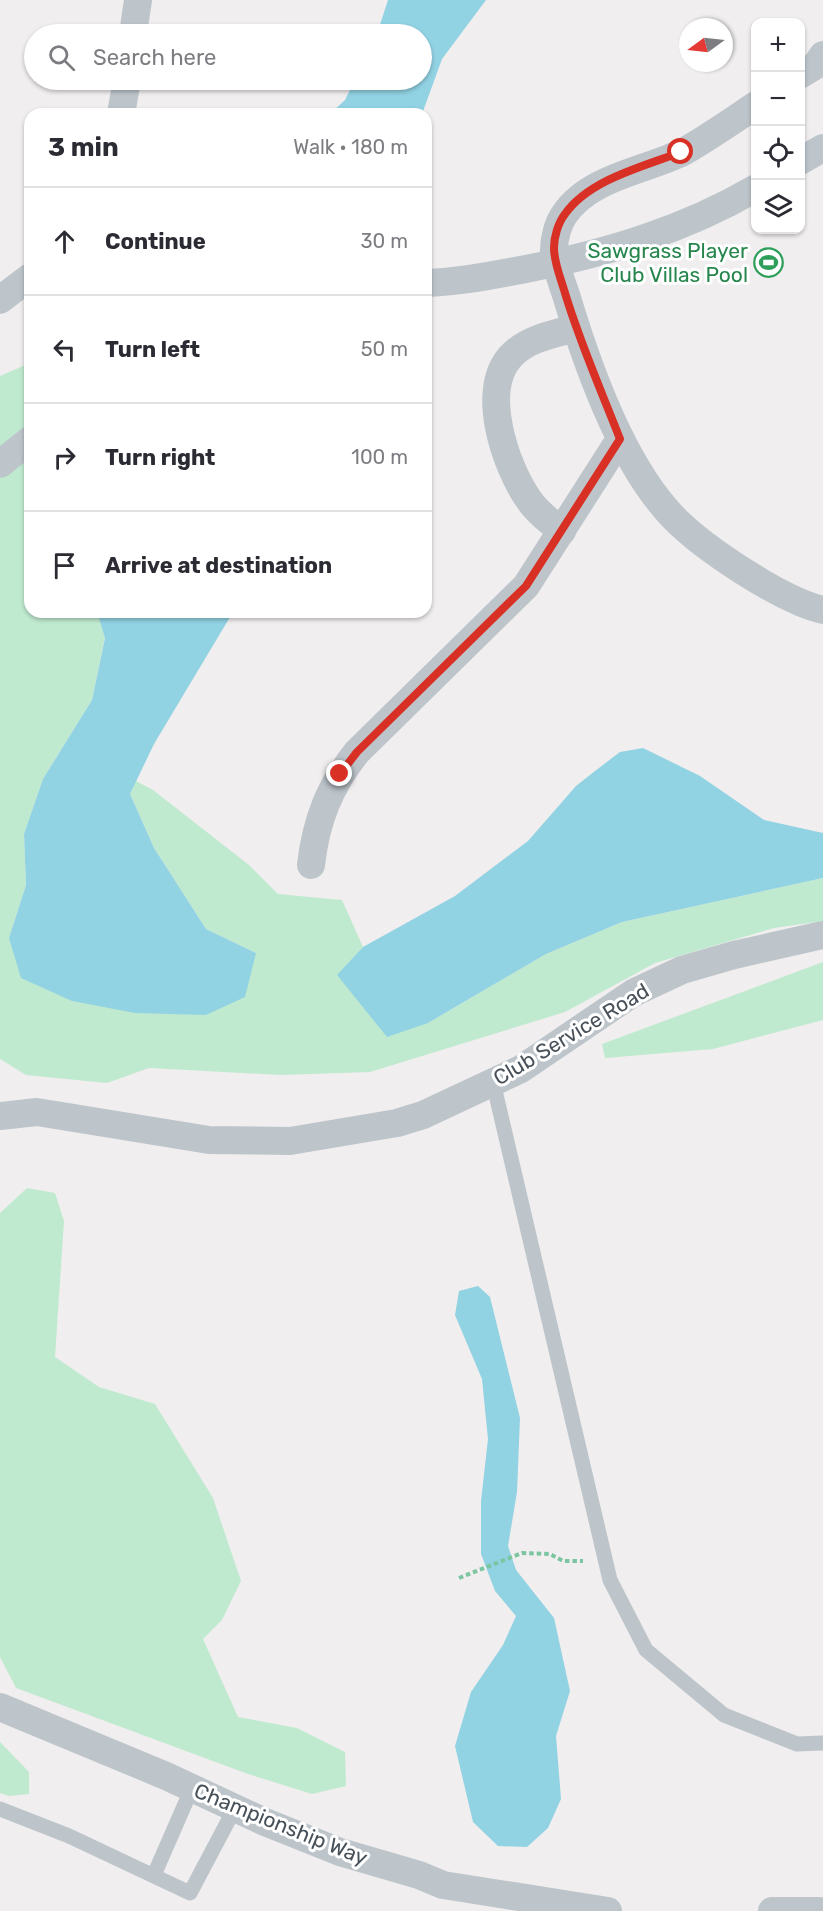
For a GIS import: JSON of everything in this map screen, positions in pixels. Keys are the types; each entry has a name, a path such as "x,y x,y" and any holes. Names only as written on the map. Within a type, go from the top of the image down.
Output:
{"street":[{"path":"134,24 138,0"},
{"path":"805,72 816,65 823,55"},
{"path":"122,108 125,90"},
{"path":"751,108 681,152 612,179 579,198 564,214 558,227 554,249 556,263 576,328 620,439 647,484 673,517 704,544 778,590 823,610"},
{"path":"805,159 823,148"},
{"path":"432,283 460,282 556,263 649,239 695,221 751,191"},
{"path":"0,300 12,294 24,283"},
{"path":"562,531 548,521 529,500 510,464 499,427 495,399 499,375 511,355 530,341 576,328"},
{"path":"311,865 314,837 326,798 340,774 357,752 526,586 620,439"},
{"path":"0,464 24,445"},
{"name":"Club Service Road","path":"0,1116 36,1112 209,1140 290,1141 397,1124 423,1115 521,1069 633,993 682,970 734,955 823,935"},
{"name":"Championship Way","path":"0,1707 340,1852 419,1875 443,1885 608,1911"},
{"path":"772,1911 819,1911"}],"lane":[{"path":"493,1082 610,1580 646,1650 724,1715 797,1744 823,1743"},
{"path":"154,1875 192,1788"},
{"path":"0,1809 69,1836 190,1893 235,1808"}],"path":[{"path":"459,1578 522,1553 550,1554 563,1561 587,1560"}],"green space":[{"path":"24,366 24,618 99,618 105,637 92,700 43,779 24,834 26,885 9,938 256,953 206,929 154,848 130,794 136,781 153,790 249,865 278,894 342,900 363,947 337,976 428,1023 546,954 622,922 823,878 823,921 774,928 655,963 565,1012 370,1072 281,1075 149,1068 107,1083 26,1075 0,1059 0,376"},
{"path":"823,962 823,1020 713,1049 605,1058 602,1044"},
{"path":"27,1188 55,1193 64,1221 55,1357 99,1387 155,1404 213,1498 241,1581 222,1620 203,1639 238,1717 297,1728 345,1752 346,1786 312,1794 248,1774 16,1688 0,1657 0,1213"},
{"path":"0,1742 29,1772 29,1794 9,1796 0,1793"}],"water":[{"path":"388,0 486,0 442,59 432,86 432,24 380,24"},
{"path":"350,90 431,90 424,108 336,108 345,100"},
{"path":"99,618 229,618 154,744 130,794 154,848 206,929 256,953 245,997 206,1015 135,1013 72,1001 21,978 9,938 26,885 24,834 43,779 92,700 105,638"},
{"path":"643,748 700,776 764,820 823,833 823,878 622,922 546,954 428,1023 387,1037 337,975 363,947 455,896 528,841 576,786 620,752"},
{"path":"478,1286 490,1297 520,1418 517,1492 508,1546 516,1570 554,1618 570,1691 556,1736 561,1799 548,1828 527,1847 498,1846 473,1822 455,1746 471,1692 503,1645 516,1616 495,1591 481,1554 481,1501 488,1439 482,1379 455,1315 459,1291"}],"place":[{"name":"Sawgrass Player Club Villas Pool","path":"769,262"}],"route":[{"path":"340,774 357,752 496,619 526,586 620,439 576,328 556,263 554,249 558,227 564,214 579,198 612,179 681,152"}]}
